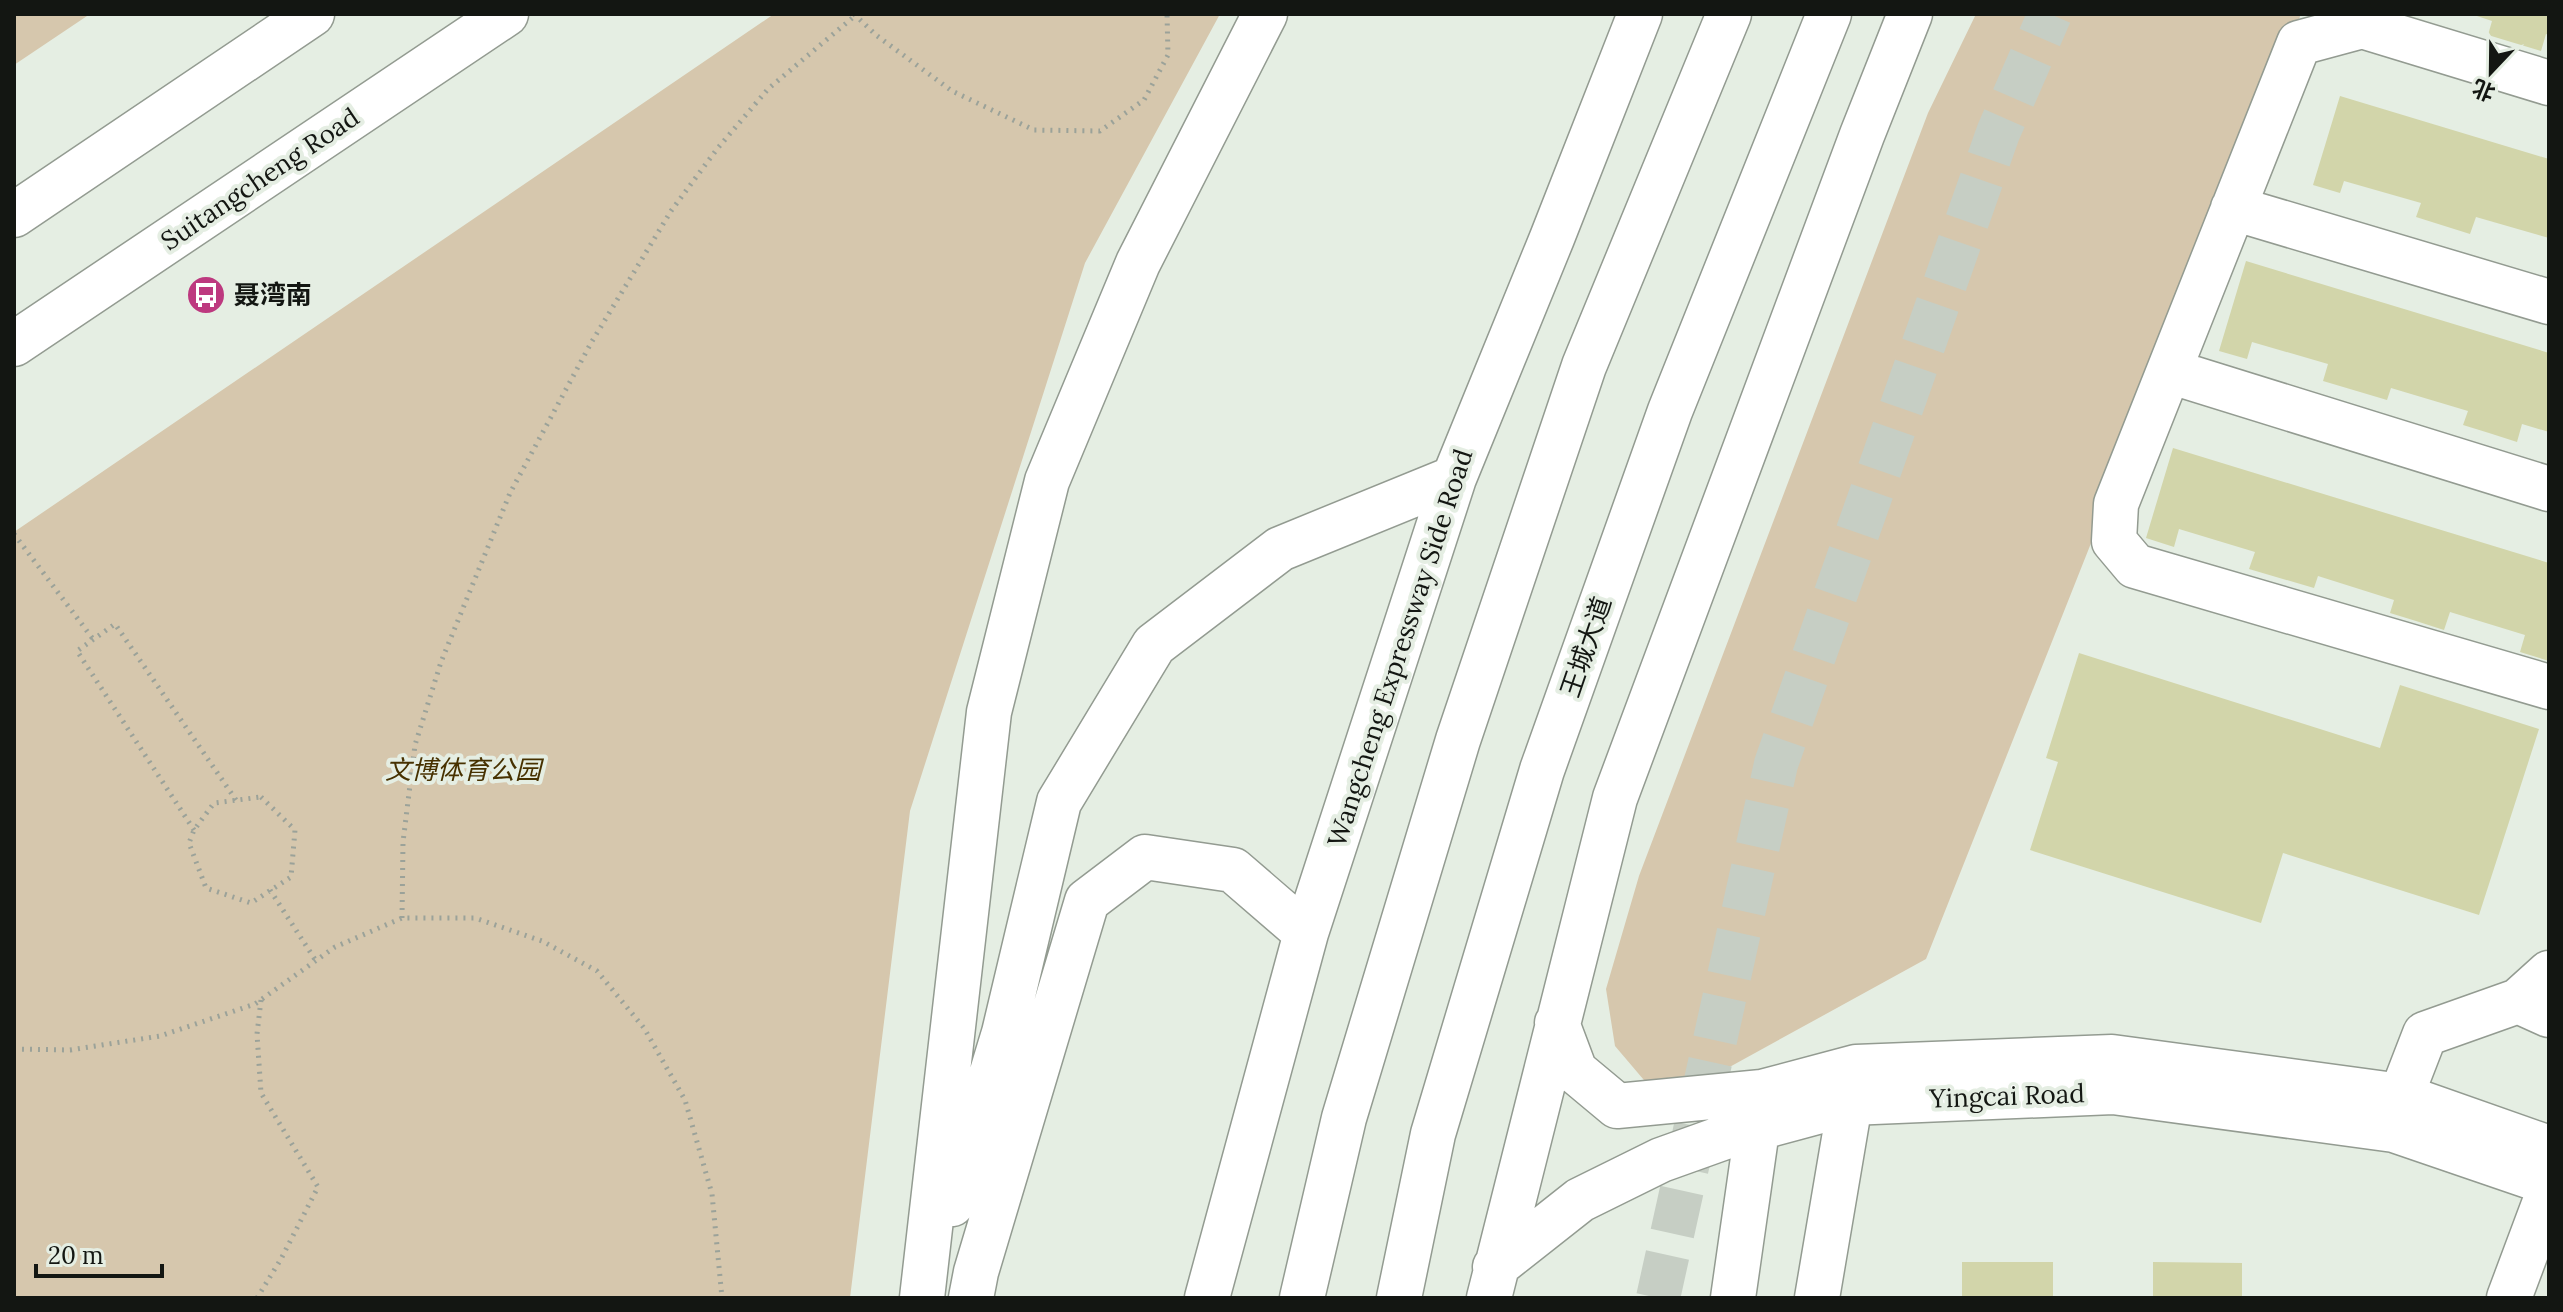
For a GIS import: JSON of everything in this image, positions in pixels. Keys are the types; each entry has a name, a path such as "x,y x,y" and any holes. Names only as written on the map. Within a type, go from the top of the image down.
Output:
{"main road":[{"path":"14,215 312,14"},
{"name":"Suitangcheng Road","path":"14,344 506,14"},
{"path":"922,1298 989,712 1047,481 1138,263 1265,14"},
{"name":"Wangcheng Expressway Side Road","path":"1207,1298 1306,933 1454,478 1640,14"},
{"path":"1302,1298 1344,1118 1458,740 1584,366 1729,14"},
{"name":"王城大道","path":"1399,1298 1433,1134 1542,770 1670,411 1829,14"},
{"path":"1492,1283 1615,798 1910,14"},
{"path":"2549,83 2362,26 2299,43 2116,504 2114,541 2135,566 2549,687"},
{"path":"2233,208 2549,302"},
{"path":"2169,371 2549,489"},
{"path":"922,1298 1004,1033 1059,802 1154,645 1280,549 1454,478"},
{"path":"971,1298 976,1272 1087,901 1145,857 1233,870 1306,933"},
{"path":"2401,1096 2425,1034 2539,996"},
{"path":"1557,1023 1575,1071 1617,1106 1760,1111 1733,1298"},
{"name":"Yingcai Road","path":"1492,1283 1580,1200 1661,1160 1728,1136 1760,1111 1853,1085 2112,1057 2401,1096 2549,1148"},
{"path":"1817,1298 1853,1085"},
{"name":"Yingcai Road","path":"1853,1085 2113,1092 2394,1130 2549,1183"},
{"path":"2509,1298 2549,1191"}],"path":[{"path":"402,918 403,842 415,745 441,662 510,493 591,343 671,211 717,149 768,89 856,14 876,35 952,91 1034,130 1100,131 1144,100 1168,55 1167,14"},
{"path":"14,534 93,639"},
{"path":"194,830 77,651 93,639 115,624 236,800"},
{"path":"261,797 295,830 291,877 251,903 206,888 189,843 194,830 214,803 236,800 261,797"},
{"path":"270,890 316,961"},
{"path":"14,1049 70,1050 160,1036 255,1004 335,947 402,918 475,918 542,941 597,971 644,1028 685,1100 712,1194 722,1298"},
{"path":"257,1298 318,1187 261,1093 257,1034 261,1000"}],"green space":[{"path":"14,14 90,14 14,65"},
{"name":"文博体育公园","path":"774,14 1220,14 1085,263 910,811 850,1298 14,1298 14,532"},
{"path":"1976,14 2301,14 1926,959 1695,1086 1649,1086 1615,1046 1606,989 1639,876 1928,113"}],"building":[{"path":"2471,14 2549,14 2549,35 2546,34 2541,51 2488,35 2492,21"},
{"path":"2340,96 2549,159 2549,238 2476,217 2470,234 2416,217 2421,203 2344,181 2340,193 2313,185"},
{"path":"2246,261 2549,353 2549,432 2522,424 2517,442 2463,425 2468,411 2391,388 2387,400 2323,381 2328,364 2252,342 2247,359 2219,351"},
{"path":"2173,448 2549,563 2549,661 2520,652 2525,635 2450,612 2444,630 2390,613 2394,600 2318,576 2314,588 2249,569 2255,552 2179,529 2174,547 2146,538"},
{"path":"2079,653 2380,748 2400,685 2539,729 2479,915 2283,853 2261,923 2030,850 2058,762 2046,758"},
{"path":"1962,1262 2053,1262 2053,1298 1962,1298"},
{"path":"2153,1262 2242,1263 2242,1298 2153,1298"}],"tunnel":[{"path":"1658,1298 1776,764 1998,133 2050,14"}],"place":[{"name":"聂湾南","path":"206,295"}]}
